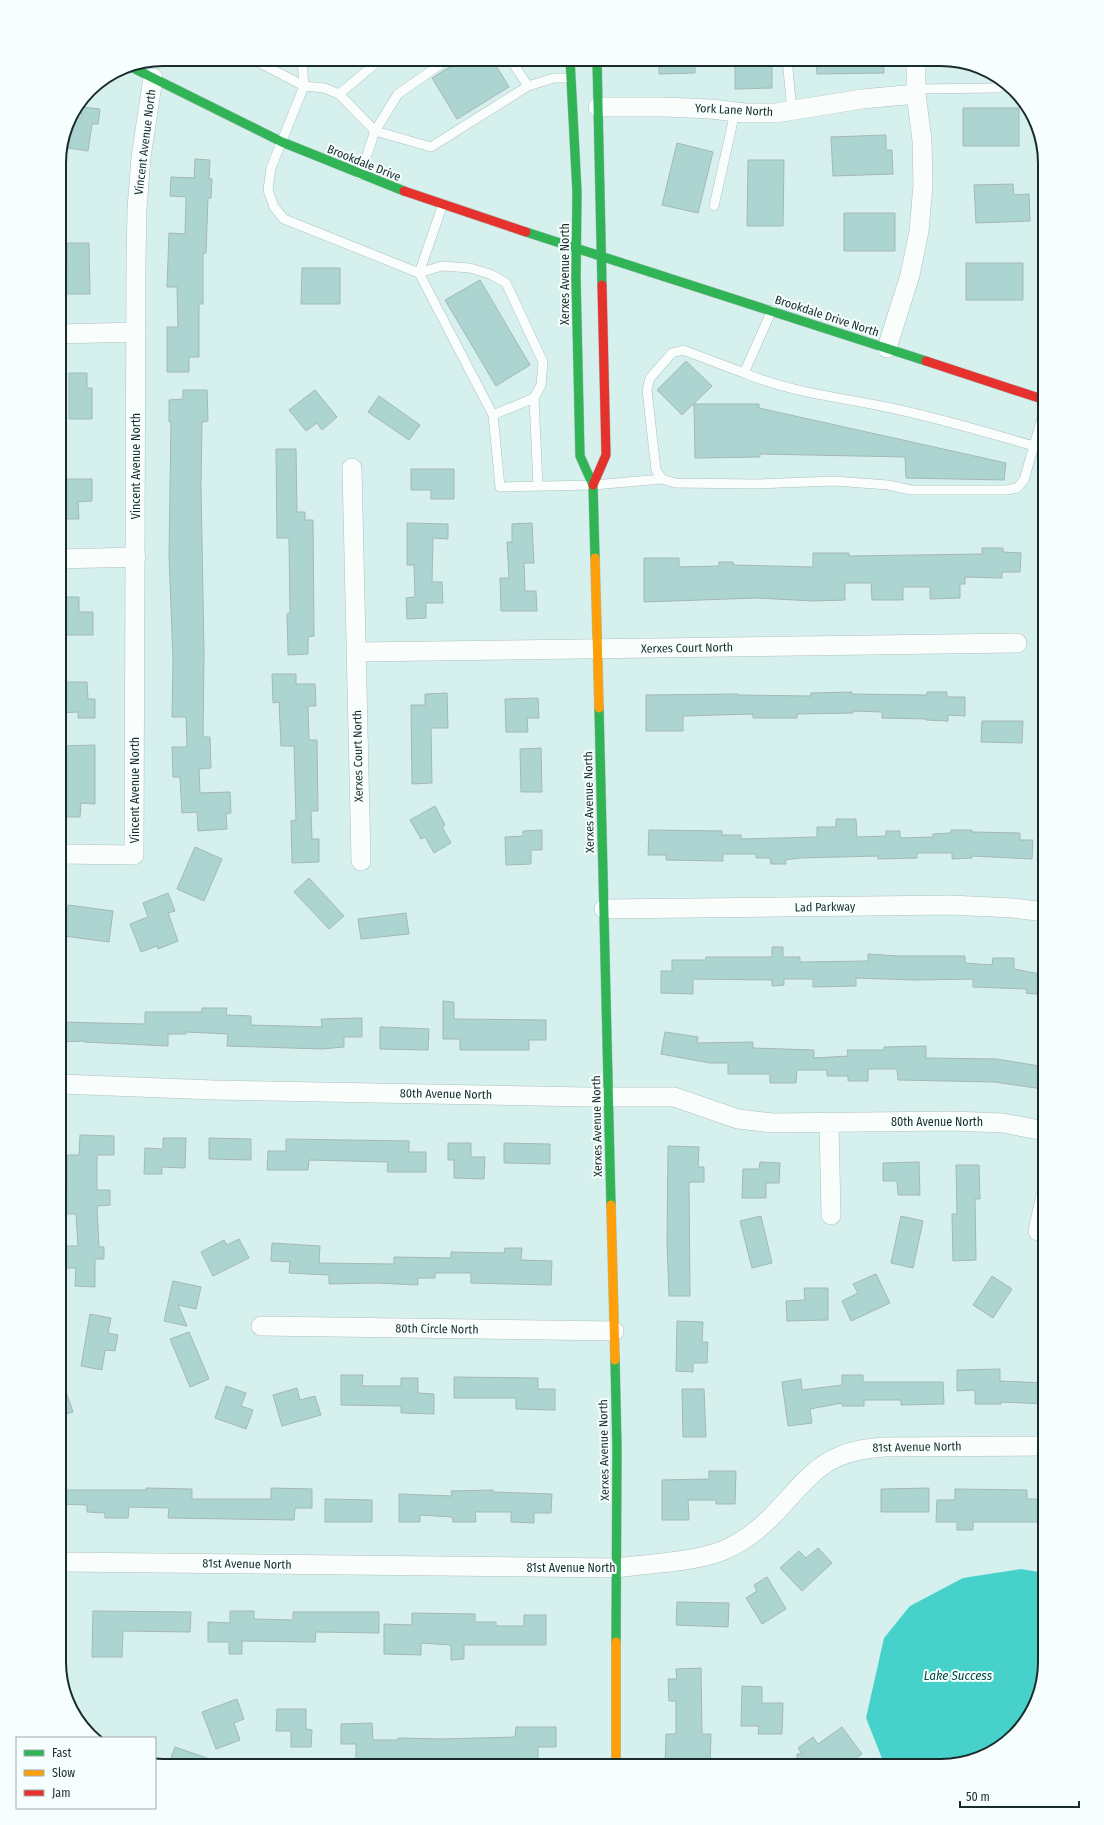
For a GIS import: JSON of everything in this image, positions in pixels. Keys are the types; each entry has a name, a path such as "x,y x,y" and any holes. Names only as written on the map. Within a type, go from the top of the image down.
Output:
{"street":[{"name":"Xerxes Avenue North","path":"570,66 577,192 576,248 580,456 594,485"},
{"name":"Xerxes Avenue North","path":"597,66 600,256 606,455 594,485 617,1448 616,1759"},
{"path":"887,348 910,275 919,231 923,185 922,140 916,91 916,66"},
{"name":"Brookdale Drive","path":"136,70 282,142 389,186 600,256"},
{"name":"Vincent Avenue North","path":"66,854 134,855 137,208 141,157 153,78"},
{"name":"York Lane North","path":"598,107 664,107 776,113 916,91"},
{"name":"Brookdale Drive North","path":"600,256 772,310 1038,398"},
{"path":"66,334 136,332"},
{"name":"Xerxes Court North","path":"352,468 361,861"},
{"path":"66,559 136,557"},
{"name":"Xerxes Court North","path":"356,652 1017,643"},
{"name":"Lad Parkway","path":"604,909 950,905 1013,908 1038,911"},
{"name":"80th Avenue North","path":"66,1084 222,1090 674,1097 738,1119 773,1123 1003,1123 1038,1130"},
{"path":"829,1123 830,1215"},
{"name":"80th Circle North","path":"261,1326 614,1331"},
{"name":"81st Avenue North","path":"66,1562 597,1569 617,1568 694,1558 722,1550 749,1535 773,1515 819,1468 839,1456 862,1449 884,1447 1038,1446"}],"lane":[{"path":"266,66 304,86 324,88 339,94 375,130 431,147 528,86 554,78 571,78"},
{"path":"303,66 304,86 271,168 268,190 274,207 284,219 419,273 442,266 470,268 490,274 506,283 543,362 541,385 534,398 538,486"},
{"path":"339,94 373,66"},
{"path":"360,174 375,130 398,94 438,66"},
{"path":"515,66 528,86"},
{"path":"788,66 792,111"},
{"path":"916,91 998,88"},
{"path":"714,206 735,112"},
{"path":"443,204 419,273 494,415 500,486 594,485 662,479 675,483 754,484 834,481 888,485 911,490 1006,490 1017,488 1024,480 1038,432"},
{"path":"744,373 772,310"},
{"path":"662,479 656,470 647,390 650,378 672,353 682,350 761,380 799,391 894,408 1034,446"},
{"path":"494,415 534,398"}],"water":[{"name":"Lake Success","path":"1021,1569 1038,1572 1038,1662 1035,1687 1028,1705 1022,1716 1005,1735 995,1743 972,1754 947,1759 882,1759 866,1718 884,1638 910,1606 963,1578"}],"building":[{"path":"451,66 496,66 509,87 457,119 432,78"},
{"path":"659,66 695,66 695,73 659,74"},
{"path":"735,66 772,66 772,88 735,89"},
{"path":"816,66 884,66 884,73 817,74"},
{"path":"84,107 100,109 98,124 92,124 88,151 68,148 73,126 77,118 81,118 82,111"},
{"path":"963,108 1019,108 1019,146 963,146"},
{"path":"886,135 886,150 892,150 893,174 833,176 831,137"},
{"path":"677,143 713,152 698,213 662,205"},
{"path":"195,159 210,160 209,179 212,179 211,198 208,198 206,253 203,253 203,304 199,304 199,357 189,357 189,372 167,372 167,327 178,327 177,287 167,287 169,233 185,234 186,197 170,196 171,177 194,178"},
{"path":"748,160 784,160 783,226 747,226"},
{"path":"1013,184 1014,195 1029,194 1030,221 976,223 974,185"},
{"path":"844,213 895,213 895,251 844,251"},
{"path":"67,243 89,243 90,294 66,294"},
{"path":"966,263 1023,263 1023,300 966,300"},
{"path":"302,268 340,268 340,304 301,304"},
{"path":"480,280 530,365 496,386 445,300"},
{"path":"686,361 712,386 682,415 657,390"},
{"path":"69,373 87,373 87,388 92,388 92,419 69,419"},
{"path":"183,390 207,390 208,421 202,422 201,485 204,653 203,737 210,737 211,768 199,769 200,793 230,792 231,813 226,814 227,829 198,831 197,812 182,813 180,777 173,777 172,747 187,747 186,717 172,717 173,659 169,556 171,422 169,422 169,400 183,399"},
{"path":"315,390 337,417 322,430 317,423 306,431 289,410"},
{"path":"379,396 420,425 409,440 368,412"},
{"path":"694,404 759,404 759,408 1006,463 1004,480 906,478 905,457 760,454 760,457 695,458"},
{"path":"276,449 296,449 297,512 305,512 305,520 313,520 314,636 308,637 308,654 288,655 287,614 290,613 289,538 277,538"},
{"path":"411,469 454,469 454,499 431,499 431,490 411,490"},
{"path":"66,479 92,479 92,501 78,502 79,519 66,519"},
{"path":"407,523 448,524 448,539 433,538 432,582 442,582 443,603 426,603 426,618 407,619 406,598 415,597 414,565 407,565"},
{"path":"532,523 534,563 524,563 525,591 536,591 537,611 501,611 500,578 509,578 507,542 512,542 512,524"},
{"path":"982,548 1003,548 1003,552 1021,553 1020,572 1002,572 1002,578 965,577 965,584 960,584 960,598 930,599 930,587 903,587 903,600 872,600 871,583 845,583 845,600 814,601 756,598 644,602 644,558 679,558 679,567 719,566 719,562 733,562 734,565 813,567 813,553 849,553 849,556 982,554"},
{"path":"66,597 79,597 79,612 93,612 93,635 66,635"},
{"path":"272,674 296,674 296,684 315,684 316,706 308,706 309,740 317,740 318,811 311,811 312,839 319,839 319,862 292,863 291,821 296,820 294,746 281,746 279,702 273,703"},
{"path":"66,682 87,682 88,699 95,699 95,718 78,718 78,712 66,713"},
{"path":"852,692 852,694 927,695 927,692 947,692 947,697 965,697 965,716 948,715 948,721 882,718 882,712 852,711 853,713 797,714 797,718 753,718 753,714 683,716 683,731 646,731 646,695 738,694 811,696 811,693"},
{"path":"447,693 448,728 431,728 432,783 412,784 411,705 425,705 425,694"},
{"path":"538,698 539,718 527,718 528,732 506,732 505,699"},
{"path":"982,721 1023,721 1022,743 981,742"},
{"path":"95,745 95,804 81,803 80,817 66,817 66,746"},
{"path":"541,748 542,792 521,792 520,749"},
{"path":"435,806 445,825 442,827 451,843 434,853 425,837 421,839 410,820"},
{"path":"836,819 856,819 857,837 886,836 886,831 900,831 900,838 933,837 933,834 951,833 951,830 1020,833 1020,840 1033,840 1032,859 972,856 972,858 952,859 952,853 917,853 917,858 878,859 878,856 800,858 785,860 786,864 771,864 770,858 756,858 756,854 723,854 723,861 666,860 666,855 648,855 649,830 722,831 722,835 741,835 741,839 817,837 817,827 836,827"},
{"path":"542,830 542,850 531,850 531,864 506,865 505,837 523,836 523,831"},
{"path":"195,847 222,859 204,901 177,889"},
{"path":"309,878 344,916 329,929 294,892"},
{"path":"168,893 175,911 168,913 178,941 158,949 157,946 141,952 130,924 148,917 143,903"},
{"path":"68,905 113,911 109,942 66,936"},
{"path":"406,913 409,934 361,939 358,919"},
{"path":"772,947 783,947 783,957 800,957 800,962 868,961 868,954 898,956 965,956 965,963 992,965 993,958 1014,958 1014,969 1038,974 1038,994 1026,993 1027,989 973,987 973,979 914,980 856,978 856,986 813,987 813,979 784,979 784,985 772,986 772,980 693,979 693,994 661,993 661,971 672,971 672,960 706,960 706,957 772,957"},
{"path":"443,1001 454,1002 454,1019 546,1020 546,1040 529,1040 529,1050 460,1050 460,1039 443,1039"},
{"path":"202,1008 227,1008 226,1015 251,1016 251,1025 322,1027 321,1019 362,1018 362,1037 344,1037 344,1047 322,1049 227,1046 228,1034 186,1032 186,1034 168,1034 168,1046 84,1041 66,1042 66,1022 145,1024 145,1012 202,1012"},
{"path":"380,1027 429,1029 428,1050 380,1049"},
{"path":"665,1032 698,1037 697,1043 753,1042 753,1048 814,1050 814,1058 848,1056 847,1050 884,1050 884,1047 926,1046 926,1058 997,1059 1038,1066 1038,1088 994,1082 898,1080 897,1069 868,1069 868,1081 848,1081 848,1076 827,1076 827,1070 797,1070 796,1083 770,1083 770,1074 728,1074 728,1063 710,1063 661,1054"},
{"path":"80,1135 114,1136 114,1155 97,1155 97,1190 110,1190 110,1205 97,1206 99,1247 104,1247 104,1259 95,1259 95,1287 75,1286 76,1268 66,1268 66,1246 78,1246 76,1214 66,1214 67,1155 79,1155"},
{"path":"163,1138 186,1138 185,1168 162,1167 162,1174 144,1174 145,1148 163,1149"},
{"path":"209,1138 251,1139 251,1160 209,1159"},
{"path":"286,1139 409,1141 409,1152 426,1152 426,1172 387,1172 388,1162 309,1160 308,1170 267,1170 268,1151 286,1151"},
{"path":"448,1143 471,1143 471,1157 485,1157 484,1179 454,1178 454,1160 448,1160"},
{"path":"504,1143 550,1144 550,1164 504,1163"},
{"path":"668,1146 699,1147 698,1167 704,1167 704,1182 689,1182 690,1296 669,1296 667,1243"},
{"path":"760,1162 780,1163 779,1183 766,1183 766,1198 742,1198 743,1169 759,1169"},
{"path":"919,1162 920,1195 898,1195 897,1181 883,1181 883,1163"},
{"path":"956,1165 979,1165 980,1199 975,1199 976,1260 953,1261 952,1214 957,1214"},
{"path":"761,1216 772,1263 752,1268 740,1221"},
{"path":"901,1216 923,1221 913,1268 891,1263"},
{"path":"239,1239 249,1258 213,1276 201,1252 224,1240 227,1245"},
{"path":"272,1243 320,1246 319,1263 394,1264 394,1257 451,1258 451,1252 504,1253 505,1248 522,1248 521,1260 552,1261 551,1285 471,1283 471,1273 435,1273 435,1278 418,1278 418,1285 376,1283 329,1284 329,1275 289,1273 290,1262 271,1261"},
{"path":"876,1274 890,1303 851,1321 842,1301 858,1293 853,1284"},
{"path":"992,1276 1012,1289 993,1318 973,1305"},
{"path":"173,1281 201,1287 196,1309 178,1305 187,1326 164,1321"},
{"path":"804,1288 828,1288 828,1320 787,1321 786,1301 805,1300"},
{"path":"90,1314 111,1318 108,1333 118,1335 115,1351 105,1350 102,1370 81,1366"},
{"path":"677,1321 703,1322 702,1342 708,1342 707,1363 693,1363 693,1372 676,1371"},
{"path":"189,1332 209,1379 190,1387 170,1339"},
{"path":"1000,1369 1000,1381 1038,1383 1038,1404 1001,1402 1001,1404 975,1404 975,1390 957,1391 957,1370"},
{"path":"341,1375 363,1375 362,1386 401,1386 401,1378 418,1378 418,1393 434,1394 434,1414 401,1413 401,1406 341,1405"},
{"path":"842,1375 863,1375 863,1382 943,1382 944,1404 901,1405 901,1400 864,1400 864,1406 842,1406 842,1403 810,1409 812,1423 788,1426 782,1382 801,1379 802,1390 842,1385"},
{"path":"454,1377 538,1378 538,1389 555,1389 555,1410 516,1409 516,1398 454,1398"},
{"path":"226,1386 246,1393 241,1406 253,1410 246,1429 215,1418"},
{"path":"297,1388 300,1400 315,1396 321,1415 282,1426 273,1395"},
{"path":"682,1389 704,1389 706,1437 683,1437"},
{"path":"66,1392 73,1412 66,1414"},
{"path":"709,1471 736,1471 735,1504 716,1504 716,1500 688,1500 689,1520 662,1520 662,1480 709,1479"},
{"path":"146,1488 192,1489 192,1499 271,1499 271,1488 312,1489 312,1508 295,1508 294,1520 168,1518 169,1508 129,1507 128,1518 105,1518 105,1513 87,1512 87,1505 66,1504 66,1490 146,1490"},
{"path":"929,1488 929,1512 881,1512 881,1489"},
{"path":"955,1489 1027,1490 1027,1499 1038,1499 1038,1522 973,1522 973,1530 957,1530 957,1522 936,1522 937,1500 955,1500"},
{"path":"493,1490 493,1492 552,1494 551,1513 534,1513 534,1523 511,1522 511,1512 475,1512 476,1522 453,1522 452,1517 420,1515 420,1522 399,1522 399,1494 452,1496 451,1491"},
{"path":"325,1499 372,1500 372,1522 325,1522"},
{"path":"818,1548 832,1563 802,1591 780,1568 799,1551 806,1558"},
{"path":"767,1577 786,1609 762,1624 746,1598 757,1591 754,1585"},
{"path":"677,1602 729,1603 728,1627 676,1625"},
{"path":"93,1611 191,1612 190,1632 123,1631 122,1657 92,1657"},
{"path":"230,1611 254,1611 254,1619 293,1620 293,1612 379,1612 379,1633 316,1632 315,1642 242,1641 242,1654 229,1654 229,1642 208,1642 208,1622 230,1623"},
{"path":"412,1613 475,1614 475,1622 496,1622 496,1626 524,1626 524,1615 546,1615 546,1645 464,1645 464,1659 451,1660 451,1645 421,1643 421,1655 384,1654 384,1624 412,1625"},
{"path":"701,1668 702,1734 711,1734 710,1759 665,1759 666,1734 676,1734 676,1701 669,1701 668,1679 677,1679 676,1669"},
{"path":"742,1686 762,1687 762,1703 783,1703 782,1734 758,1734 759,1726 741,1726"},
{"path":"237,1699 244,1719 234,1723 240,1740 216,1749 202,1712"},
{"path":"277,1709 306,1709 306,1729 312,1730 311,1747 291,1747 291,1731 276,1731"},
{"path":"372,1723 373,1740 398,1740 398,1738 441,1739 515,1737 516,1727 556,1727 556,1747 538,1747 538,1759 356,1759 356,1744 341,1744 341,1724"},
{"path":"842,1727 862,1754 855,1759 797,1759 797,1754 802,1754 798,1748 813,1737 818,1744"},
{"path":"175,1747 210,1759 171,1759"}],"traffic: fast":[{"path":"570,66 577,192 576,278 580,456 593,485 595,558"},
{"path":"597,66 602,285"},
{"path":"136,70 282,142 404,191"},
{"path":"526,232 926,361"},
{"path":"599,708 611,1205"},
{"path":"615,1360 617,1448 616,1642"}],"traffic: slow":[{"path":"595,558 599,708"},
{"path":"611,1205 615,1360"},
{"path":"616,1642 616,1759"}],"traffic: jam":[{"path":"404,191 526,232"},
{"path":"593,485 606,455 602,285"},
{"path":"926,361 1038,398"}]}
